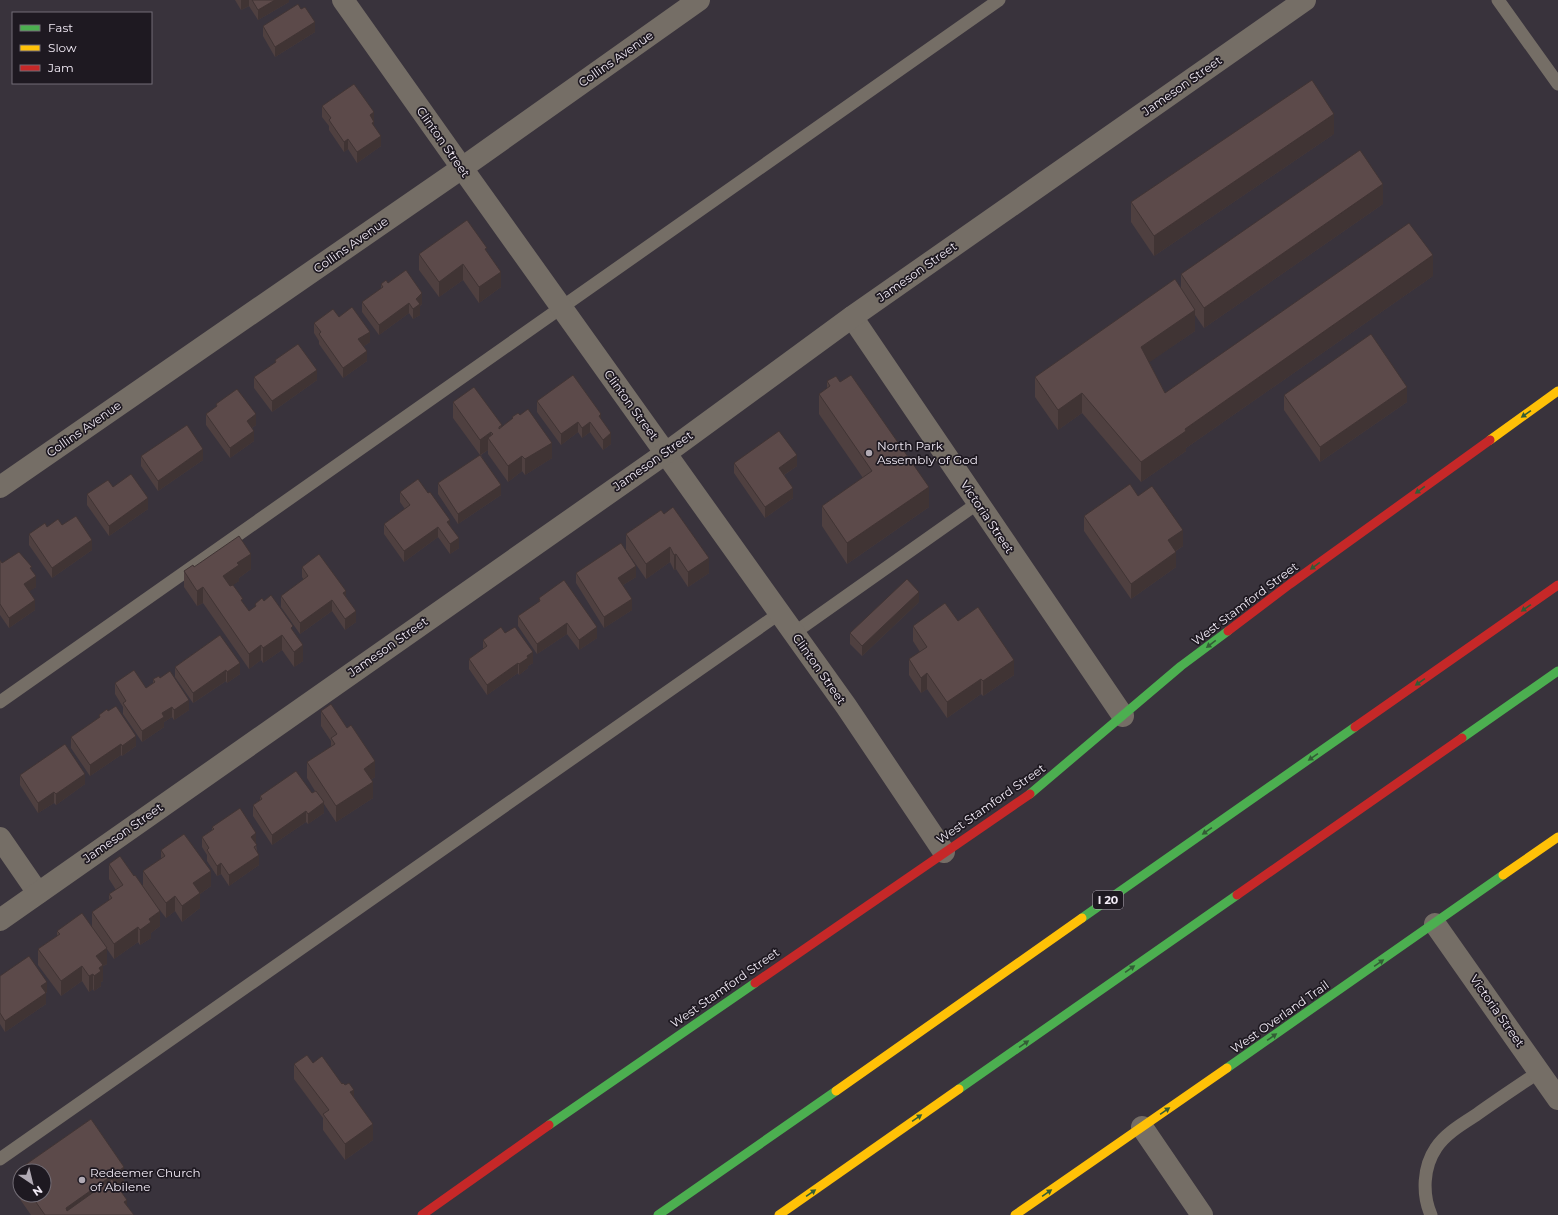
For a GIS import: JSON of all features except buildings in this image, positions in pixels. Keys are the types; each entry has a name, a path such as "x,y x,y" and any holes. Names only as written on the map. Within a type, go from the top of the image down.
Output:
{"main road":[{"name":"West Stamford Street","path":"422,1215 519,1145 1032,792 1181,666 1290,584 1558,392"},
{"name":"I 20","path":"658,1215 1558,585"},
{"path":"778,1215 1558,671"},
{"path":"1514,702 1536,696"},
{"name":"West Overland Trail","path":"1015,1215 1558,837"}],"street":[{"name":"Clinton Street","path":"343,0 846,706 944,852"},
{"name":"Collins Avenue","path":"0,487 462,168 699,0"},
{"name":"Jameson Street","path":"0,920 666,453 852,317 1305,0"},
{"name":"Victoria Street","path":"852,317 1123,716"},
{"path":"0,838 38,893"},
{"name":"Victoria Street","path":"1435,924 1558,1099"},
{"path":"1142,1127 1202,1215"}],"lane":[{"path":"0,702 999,0"},
{"path":"1498,0 1558,84"},
{"path":"794,633 978,504"},
{"path":"0,1159 780,613"},
{"path":"1431,1215 1427,1207 1425,1189 1426,1166 1436,1146 1454,1130 1539,1072"}],"traffic: fast":[{"path":"1030,794 1181,666 1228,631"},
{"path":"1462,738 1558,671"},
{"path":"1082,918 1355,727"},
{"path":"1227,1068 1503,875"},
{"path":"959,1089 1237,895"},
{"path":"549,1125 755,983"},
{"path":"658,1215 836,1091"}],"traffic: slow":[{"path":"1490,440 1558,391"},
{"path":"1503,875 1558,837"},
{"path":"836,1091 1082,918"},
{"path":"1015,1215 1227,1068"},
{"path":"779,1215 959,1089"}],"traffic: jam":[{"path":"1228,631 1290,584 1490,440"},
{"path":"1355,727 1558,585"},
{"path":"1237,895 1462,738"},
{"path":"755,983 1030,794"},
{"path":"422,1215 549,1125"}],"place":[{"name":"North Park Assembly of God","path":"869,453"},
{"name":"Redeemer Church of Abilene","path":"82,1180"}]}
